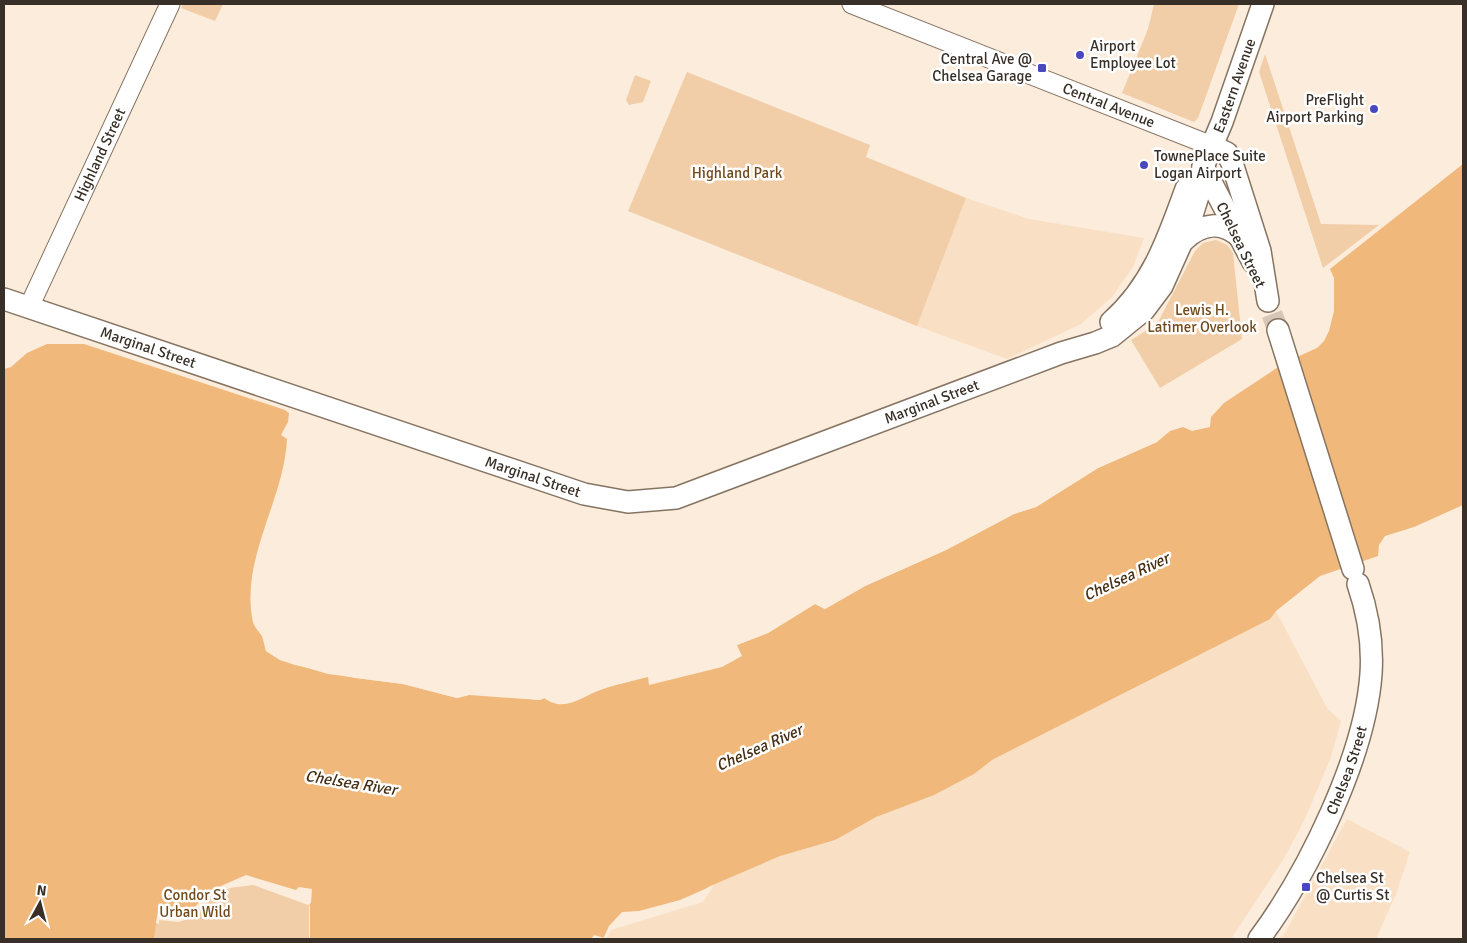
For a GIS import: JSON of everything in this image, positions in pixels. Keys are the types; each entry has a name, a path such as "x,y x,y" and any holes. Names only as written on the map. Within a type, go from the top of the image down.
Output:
{"main road":[{"name":"Eastern Avenue","path":"1202,167 1219,149 1263,4"},
{"name":"Chelsea Street","path":"1219,149 1358,584 1369,627 1371,673 1361,731 1349,767 1320,833 1264,938"},
{"name":"Marginal Street","path":"4,299 568,489 597,498 622,502 652,501 686,494 1061,353 1104,340 1132,321 1162,286 1184,240 1197,203 1202,167"},
{"name":"Marginal Street","path":"1061,353 1099,332 1123,311 1143,286 1167,244 1186,189 1202,167"},
{"name":"Chelsea Street","path":"1202,167 1249,239"},
{"path":"1184,240 1194,230 1211,225 1225,227 1249,239"}],"street":[{"name":"Highland Street","path":"29,307 170,4"},
{"name":"Central Avenue","path":"852,4 1219,149"},
{"name":"Chelsea Street","path":"1186,135 1202,167"}],"shaded area":[{"path":"966,198 1029,219 1144,238 1133,267 1112,297 1081,324 1007,359 917,326"},
{"path":"1276,611 1327,708 1341,721 1331,757 1304,821 1283,860 1231,939 603,939 608,930 709,885 902,806 1129,690"},
{"path":"1347,819 1410,852 1396,894 1376,939 1278,939 1285,933"}],"green space":[{"path":"183,4 223,4 215,21 181,8"},
{"path":"1154,4 1239,4 1198,118 1194,122 1122,93 1148,29"},
{"path":"1265,54 1321,224 1379,225 1323,268 1259,72"},
{"name":"Highland Park","path":"687,72 870,145 866,157 966,198 917,326 628,211"},
{"path":"635,75 651,81 643,102 629,105 626,100"},
{"name":"Lewis H. Latimer Overlook","path":"1216,240 1227,245 1233,253 1242,339 1160,388 1131,340 1157,324 1195,251 1203,243"},
{"name":"Condor St Urban Wild","path":"163,862 312,889 309,908 309,939 154,939"}],"water":[{"name":"Chelsea River","path":"1463,164 1463,505 1414,527 1385,536 1379,545 1378,556 1320,576 1276,611 1270,619 992,760 974,774 934,795 876,817 835,840 780,856 708,887 702,900 608,930 604,938 594,935 591,939 310,939 310,903 262,885 237,883 225,886 214,892 188,916 157,917 154,939 4,939 4,369 11,367 27,353 47,344 84,344 285,410 289,413 288,422 281,435 287,439 284,462 253,572 251,594 253,620 264,639 266,651 280,660 295,665 355,678 403,684 457,698 469,695 487,695 540,700 544,698 552,702 567,704 603,689 648,677 649,685 722,667 742,656 737,645 768,633 815,604 825,609 865,586 946,550 1014,514 1036,507 1098,468 1157,442 1170,431 1183,427 1192,431 1210,427 1211,417 1224,403 1286,362 1317,348 1324,341 1329,331 1334,311 1334,278 1330,269"}],"pier":[{"path":"1154,441 1157,442 1098,468 1036,507 1014,514 946,550 865,586 825,609 815,604 768,633 737,645 740,641 767,631 814,602 825,606 864,584 944,548 1012,512 1035,505 1097,466"},
{"path":"262,636 265,637 268,649 281,658 328,671 404,681 457,696 469,692 547,697 540,700 469,695 457,698 403,684 328,674 280,660 266,651"},
{"path":"246,875 296,890 299,887 312,889 311,903 308,905 253,885 230,888 216,894 189,919 178,922 159,920 159,924 156,923 158,911 179,916 196,906 207,892"},
{"path":"714,885 703,902 611,930 606,939 603,939 609,926 622,912 639,911 680,900"}],"tunnel":[{"path":"1272,314 1278,330"}],"place":[{"name":"Airport Employee Lot","path":"1080,55"},
{"name":"Central Ave @ Chelsea Garage","path":"1042,68"},
{"name":"PreFlight Airport Parking","path":"1374,109"},
{"name":"TownePlace Suite Logan Airport","path":"1144,165"},
{"name":"Chelsea St @ Curtis St","path":"1306,887"}]}
